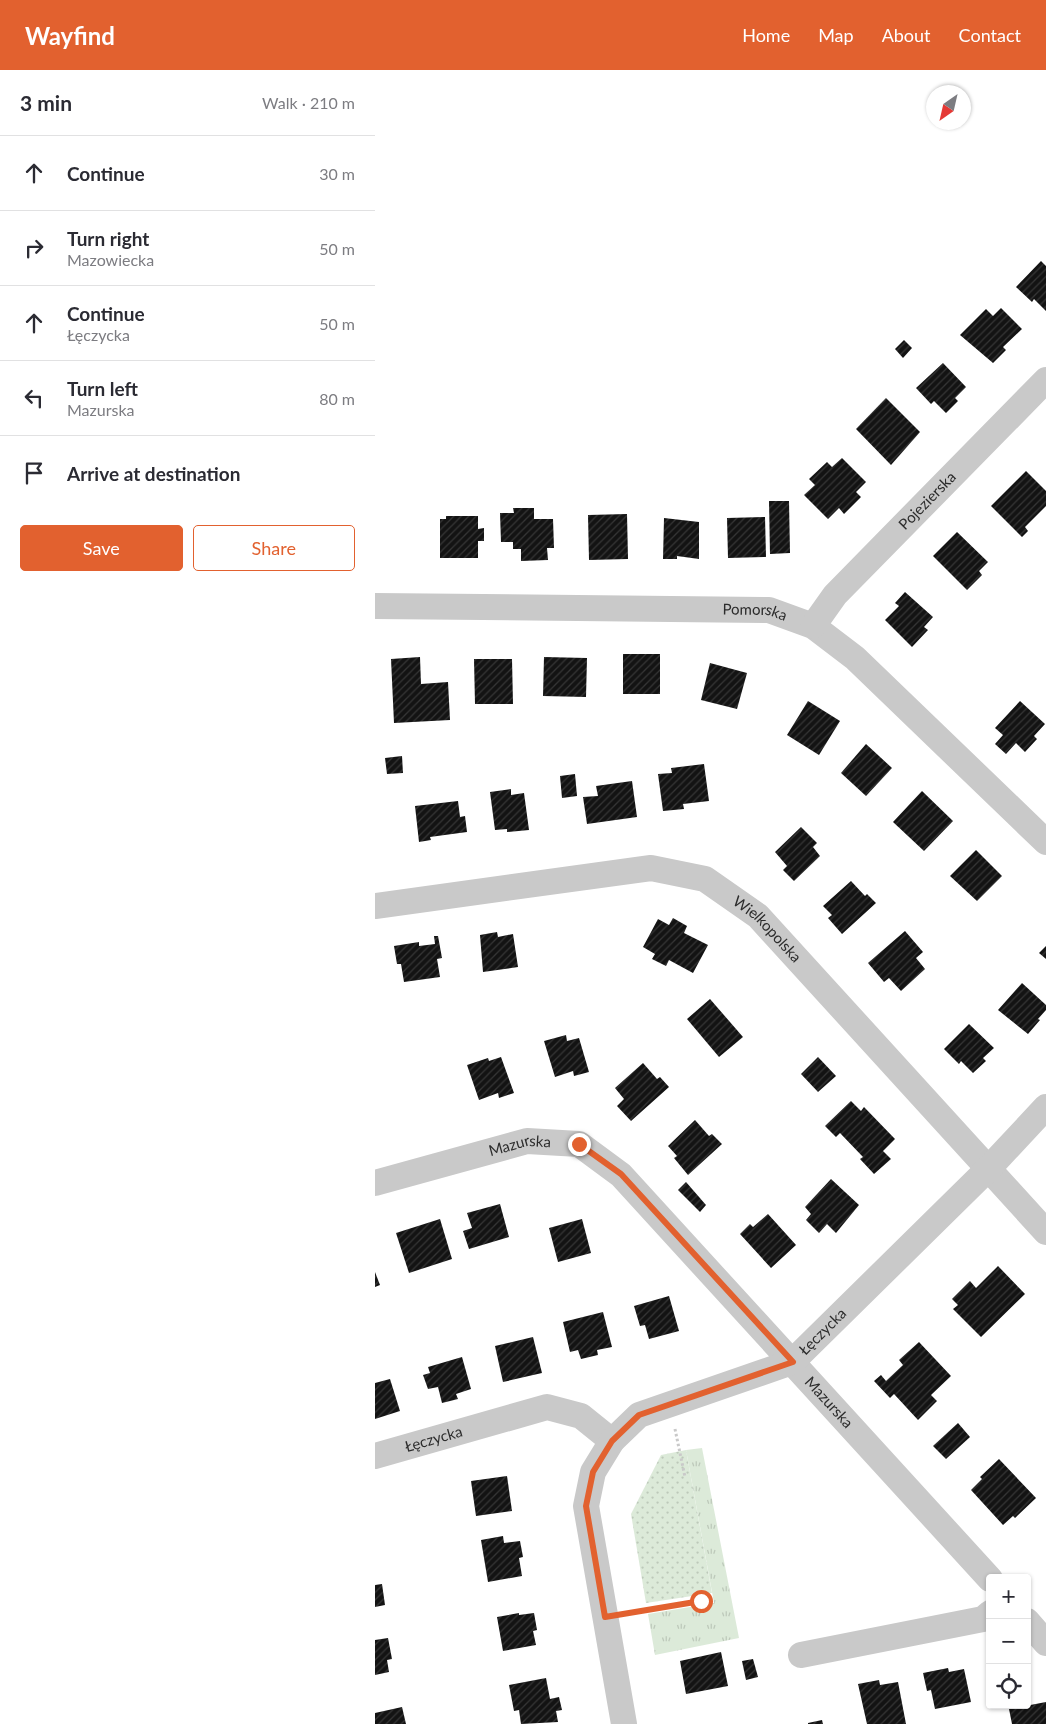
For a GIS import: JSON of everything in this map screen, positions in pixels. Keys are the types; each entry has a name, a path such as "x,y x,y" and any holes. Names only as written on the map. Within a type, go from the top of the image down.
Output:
{"street":[{"name":"Pojezierska","path":"813,626 835,595 1046,380"},
{"name":"Pomorska","path":"375,606 769,610 813,626 855,658 1042,830"},
{"name":"Wielkopolska","path":"375,906 651,868 705,879 758,916 1046,1232"},
{"name":"Łęczycka","path":"375,1456 547,1407 581,1416 612,1441 639,1415 793,1362 989,1168 1046,1107"},
{"name":"Mazurska","path":"375,1183 527,1141 579,1144 621,1174 986,1576"},
{"path":"612,1441 593,1472 586,1506 624,1724"},
{"path":"801,1655 986,1617"},
{"path":"1031,1625 1046,1642"}],"path":[{"path":"670,1404 685,1477"},
{"path":"605,1617 701,1601"}],"green space":[{"path":"702,1448 739,1638 655,1655 648,1614 714,1603 686,1450"},
{"path":"686,1450 712,1593 646,1603 631,1514 661,1455"}],"building":[{"path":"1041,261 1046,266 1046,311 1034,299 1032,302 1016,287"},
{"path":"1001,308 1022,329 1003,347 1006,350 993,363 960,335 986,309 993,316"},
{"path":"904,340 912,348 903,358 895,349"},
{"path":"943,363 966,387 955,398 958,401 946,413 934,401 931,404 916,388"},
{"path":"886,398 920,432 891,465 856,429"},
{"path":"842,458 866,482 856,492 861,497 844,514 839,508 828,519 804,495 815,485 809,479 827,462 832,467"},
{"path":"1026,471 1046,491 1046,506 1025,527 1028,531 1022,537 991,506"},
{"path":"769,501 789,501 790,553 770,554"},
{"path":"513,508 534,508 534,519 553,519 554,548 547,548 548,560 521,561 521,549 513,549 513,542 501,542 500,513 514,513"},
{"path":"627,514 628,559 589,560 588,515"},
{"path":"446,516 478,516 478,529 484,528 484,541 478,541 478,558 440,558 440,519 446,519"},
{"path":"765,517 766,557 728,558 727,518"},
{"path":"664,518 699,522 699,559 677,556 677,559 663,559"},
{"path":"957,532 988,562 979,571 982,575 967,590 933,556"},
{"path":"905,592 933,617 924,627 928,630 912,647 885,620 899,606 895,603"},
{"path":"623,654 660,654 660,694 623,694"},
{"path":"420,657 421,684 448,682 450,720 394,723 391,659"},
{"path":"544,657 587,658 586,697 543,696"},
{"path":"474,659 512,659 513,704 475,704"},
{"path":"710,663 747,673 737,709 701,700"},
{"path":"808,701 840,721 819,755 787,735"},
{"path":"1020,701 1045,724 1034,736 1037,739 1025,752 1016,743 1006,754 995,744 1003,735 995,728"},
{"path":"866,744 892,768 866,796 841,773"},
{"path":"402,756 403,773 387,774 385,758"},
{"path":"704,764 709,801 683,804 684,809 663,811 658,774 672,773 671,768"},
{"path":"575,774 577,796 562,798 560,776"},
{"path":"632,781 637,817 587,824 583,797 598,796 596,786"},
{"path":"511,789 511,795 524,793 529,830 507,832 507,829 495,830 490,792"},
{"path":"922,791 953,821 924,851 893,822"},
{"path":"458,801 460,817 465,816 467,832 430,837 431,840 419,842 415,806"},
{"path":"801,827 817,843 813,847 820,856 794,881 783,870 787,866 775,852"},
{"path":"976,850 1002,876 977,901 950,876"},
{"path":"851,881 865,896 867,894 876,903 842,934 828,918 832,915 823,906"},
{"path":"673,918 687,926 684,933 708,945 693,973 669,960 666,966 652,959 655,954 643,947 658,919 669,925"},
{"path":"905,931 923,952 916,958 925,969 901,991 889,978 884,982 868,963"},
{"path":"497,932 498,937 513,934 518,967 483,972 480,935"},
{"path":"434,936 438,936 442,958 437,959 440,977 404,982 401,964 397,964 394,946 419,942 419,946 435,944"},
{"path":"1046,946 1046,959 1039,953"},
{"path":"1022,983 1046,1005 1046,1010 1038,1019 1040,1020 1028,1034 998,1010"},
{"path":"710,999 743,1037 719,1057 687,1019"},
{"path":"969,1024 994,1048 983,1058 986,1061 973,1073 961,1061 959,1064 944,1049"},
{"path":"566,1035 567,1041 579,1038 589,1072 574,1076 573,1071 555,1077 544,1041"},
{"path":"501,1057 514,1093 499,1098 498,1093 479,1100 467,1065 488,1058 489,1061"},
{"path":"818,1057 836,1076 818,1092 801,1074"},
{"path":"643,1063 657,1079 660,1077 669,1087 631,1121 617,1106 624,1099 615,1088"},
{"path":"851,1101 861,1111 864,1107 895,1139 883,1151 891,1159 874,1174 860,1159 863,1157 840,1133 836,1137 825,1126"},
{"path":"695,1120 709,1136 712,1134 722,1144 688,1175 674,1158 677,1156 668,1146"},
{"path":"831,1179 859,1205 836,1233 827,1224 819,1233 806,1220 811,1214 805,1207"},
{"path":"686,1182 706,1205 700,1212 678,1190"},
{"path":"500,1204 509,1237 469,1249 463,1231 472,1228 467,1213"},
{"path":"768,1214 796,1245 771,1268 740,1234 750,1224 753,1227"},
{"path":"440,1219 452,1259 409,1273 396,1233"},
{"path":"582,1219 591,1253 558,1262 549,1228"},
{"path":"998,1266 1025,1294 981,1337 953,1309 958,1305 952,1299 970,1281 976,1288"},
{"path":"375,1272 380,1285 375,1287"},
{"path":"669,1296 679,1331 649,1339 645,1325 640,1326 634,1306"},
{"path":"603,1312 612,1347 597,1350 598,1355 581,1359 578,1350 570,1352 563,1322"},
{"path":"533,1337 542,1373 503,1382 495,1346"},
{"path":"919,1342 951,1376 931,1395 937,1401 918,1420 894,1394 890,1398 874,1381 881,1375 886,1381 903,1365 899,1360"},
{"path":"462,1357 471,1389 456,1394 458,1399 442,1403 438,1387 428,1389 423,1375 430,1373 428,1367"},
{"path":"390,1379 400,1411 375,1419 375,1383"},
{"path":"958,1423 970,1437 946,1459 933,1446"},
{"path":"999,1459 1036,1498 1015,1518 1013,1516 1003,1525 971,1490 982,1479 980,1477"},
{"path":"507,1476 512,1511 476,1516 471,1481"},
{"path":"503,1536 504,1543 520,1541 523,1557 519,1558 522,1576 488,1582 481,1540"},
{"path":"382,1584 385,1605 375,1607 375,1585"},
{"path":"519,1613 519,1615 534,1613 537,1630 533,1631 536,1645 503,1651 497,1617"},
{"path":"388,1638 392,1659 387,1660 389,1672 375,1675 375,1640"},
{"path":"721,1652 728,1686 686,1694 680,1661"},
{"path":"753,1659 758,1677 746,1680 742,1661"},
{"path":"948,1668 949,1672 964,1669 971,1702 935,1709 931,1690 927,1691 923,1673"},
{"path":"546,1678 550,1699 559,1697 562,1710 556,1711 558,1722 521,1724 519,1710 514,1711 509,1685"},
{"path":"879,1680 880,1685 898,1682 906,1724 867,1724 858,1684"},
{"path":"1046,1702 1046,1724 1012,1724 1009,1709 1031,1709 1031,1705"},
{"path":"402,1707 406,1724 375,1724 375,1713"},
{"path":"822,1720 823,1724 808,1724 808,1723"}],"route":[{"path":"579,1144 621,1174 793,1362 639,1415 612,1441 593,1472 586,1506 605,1617 701,1601"}]}
